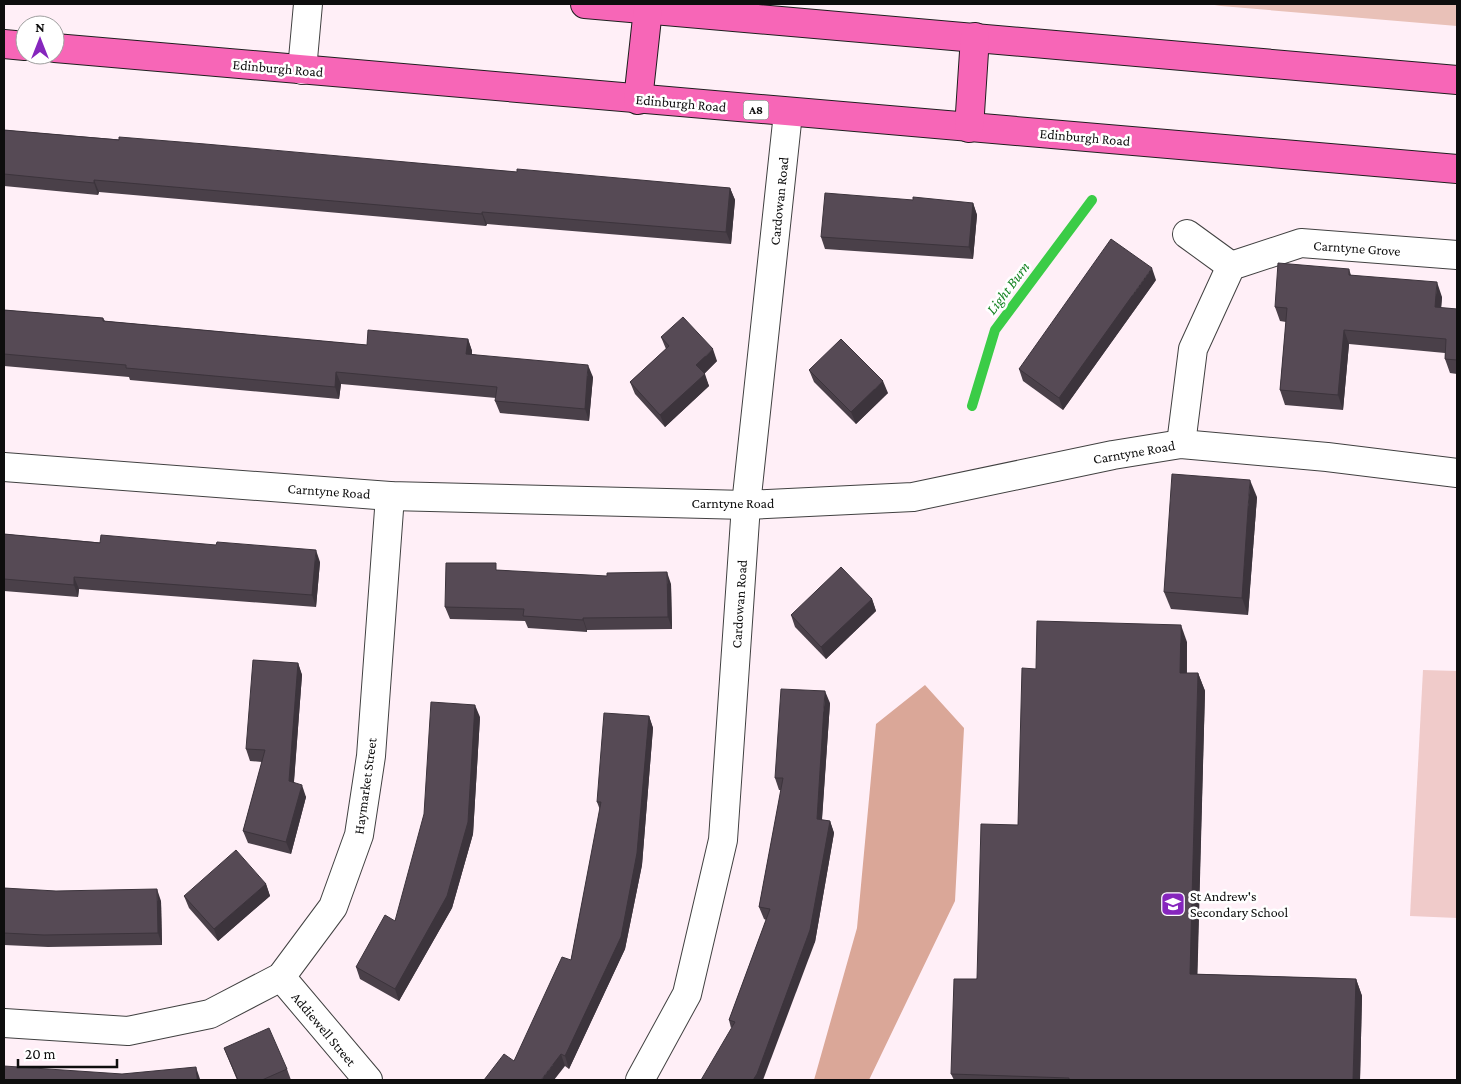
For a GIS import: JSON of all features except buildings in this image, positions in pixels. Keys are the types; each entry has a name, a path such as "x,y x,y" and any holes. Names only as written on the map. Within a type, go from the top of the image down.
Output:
{"main road":[{"path":"584,4 1457,80"},
{"path":"638,100 648,9"},
{"path":"969,128 976,37"},
{"name":"Edinburgh Road","path":"65,49 788,113 1457,169"}],"street":[{"path":"302,70 308,4"},
{"name":"Cardowan Road","path":"640,1080 687,994 723,840 746,505 788,113"},
{"path":"1181,444 1193,349 1231,266 1187,234"},
{"name":"Carntyne Grove","path":"1231,266 1301,243 1457,256"},
{"name":"Carntyne Road","path":"4,467 390,496 746,505 913,497 1113,455 1181,444 1327,457 1457,473"},
{"name":"Haymarket Street","path":"4,1023 128,1031 210,1014 281,977 333,907 359,835 371,756 390,496"},
{"name":"Addiewell Street","path":"281,977 368,1080"}],"shaded area":[{"path":"1208,4 1457,4 1457,26 1221,6"},
{"path":"1423,670 1457,671 1457,918 1410,916"},
{"path":"925,685 964,728 955,901 869,1080 814,1080 857,928 876,724"}],"waterway":[{"name":"Light Burn","path":"972,406 995,330 1092,200"}],"place":[{"name":"St Andrew's Secondary School","path":"1173,904"}]}
